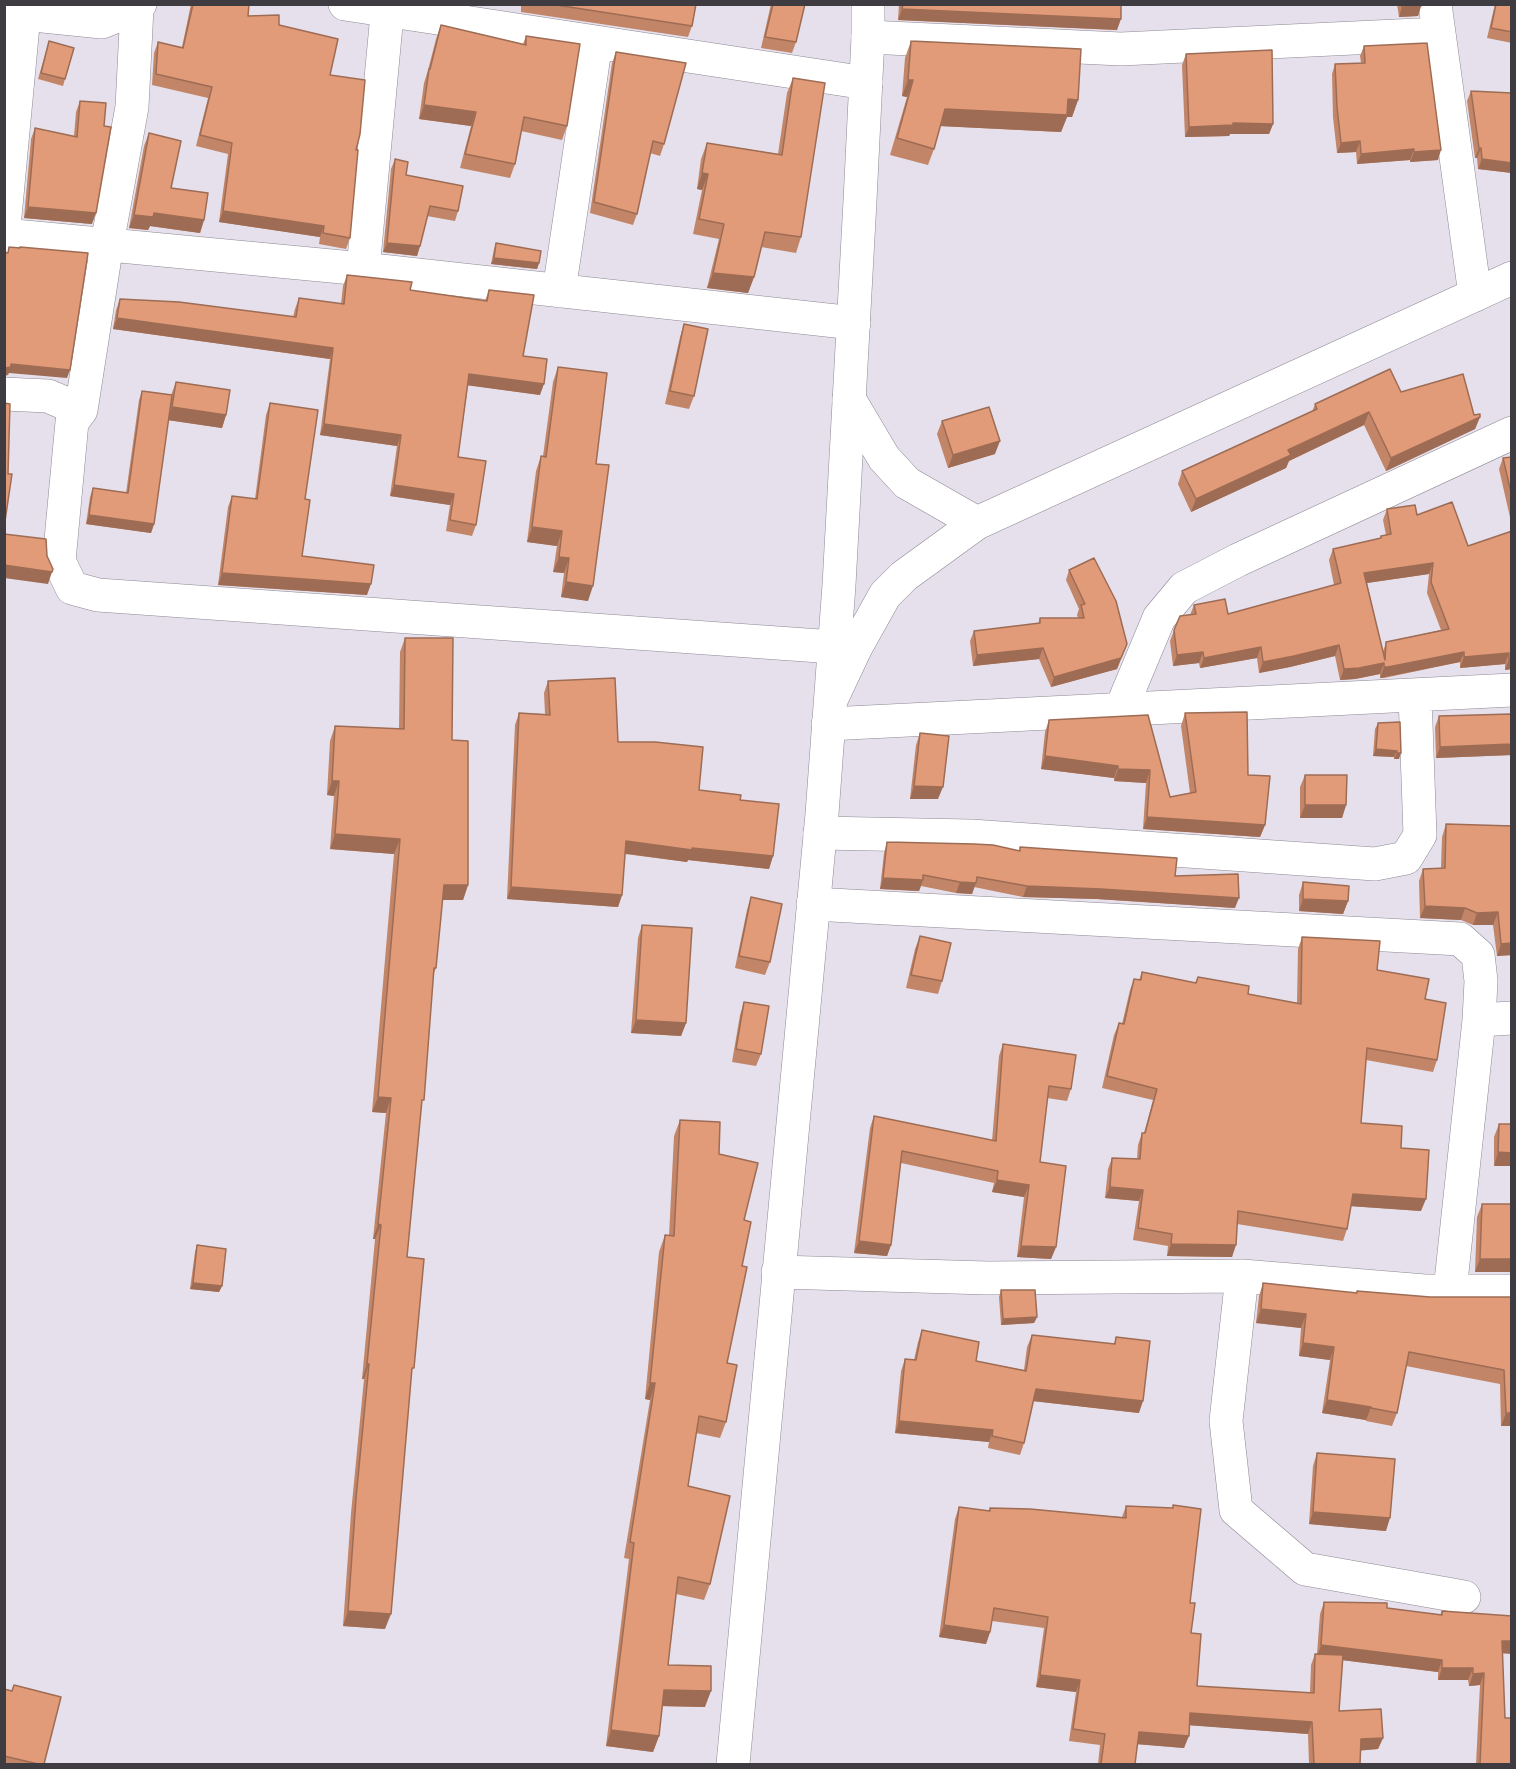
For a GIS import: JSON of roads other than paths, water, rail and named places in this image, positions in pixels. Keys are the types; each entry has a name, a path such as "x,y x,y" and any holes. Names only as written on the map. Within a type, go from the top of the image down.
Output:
{"street":[{"path":"345,4 388,7 596,42 866,83"},
{"path":"733,1764 820,833 854,323 868,4"},
{"path":"4,227 18,10 102,22 139,6 132,107 81,410 72,422 59,561 72,588 99,595 834,647"},
{"path":"363,269 388,7"},
{"path":"868,37 1121,50 1436,19 1475,295"},
{"path":"559,291 596,42"},
{"path":"4,235 363,269 854,323"},
{"path":"829,714 856,646 885,595 904,576 977,523 1512,278"},
{"path":"4,394 48,396 81,410"},
{"path":"849,399 884,458 907,483 977,523"},
{"path":"1121,709 1159,618 1185,588 1238,560 1512,433"},
{"path":"829,714 1121,709 1512,690"},
{"path":"820,833 971,836 1375,864 1406,858 1420,835 1415,695"},
{"path":"813,904 1460,939 1478,955 1481,981 1479,1020 1450,1291"},
{"path":"1479,1020 1512,1018"},
{"path":"778,1272 988,1278 1242,1276 1425,1291 1512,1291"},
{"path":"1242,1276 1226,1421 1236,1509 1305,1569 1464,1598"}]}
